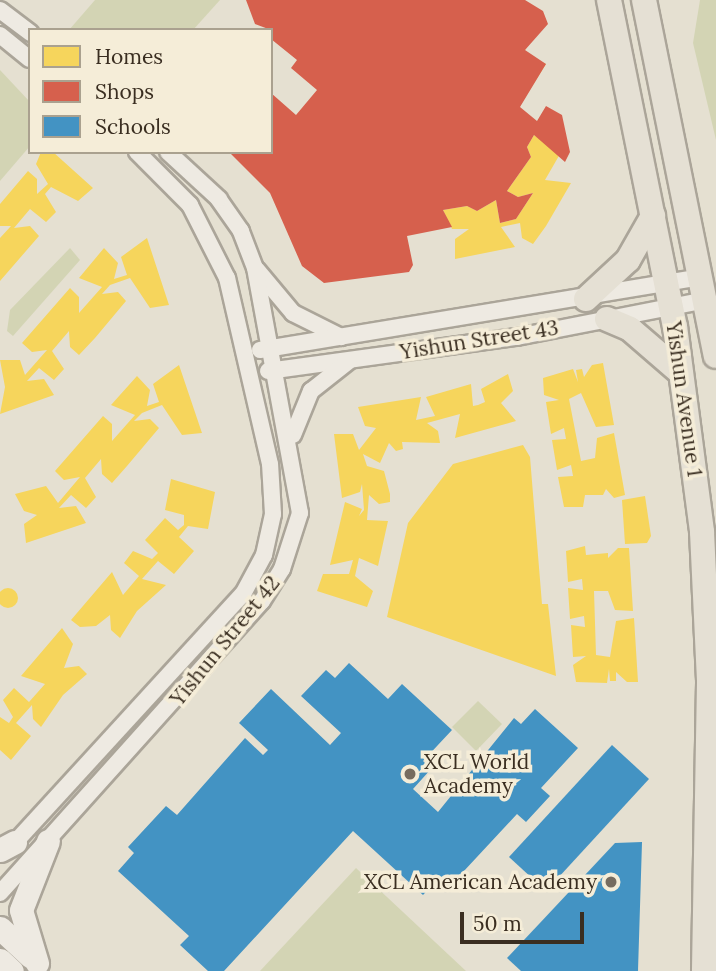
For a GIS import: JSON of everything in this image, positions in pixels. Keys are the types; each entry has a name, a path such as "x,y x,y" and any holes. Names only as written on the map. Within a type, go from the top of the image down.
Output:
{"main road":[{"name":"Yishun Avenue 1","path":"609,0 668,296 702,532 709,683 704,971"},
{"name":"Yishun Avenue 1","path":"644,0 716,356"},
{"path":"650,33 653,0"},
{"path":"586,299 628,260 653,216"},
{"path":"607,319 630,329 680,372"},
{"path":"41,967 21,910 48,841"},
{"path":"0,928 41,967"},
{"path":"0,960 12,971"}],"street":[{"path":"0,10 28,31"},
{"path":"0,35 28,57"},
{"name":"Yishun Street 42","path":"0,860 8,846 177,671 243,594 264,555 273,501 248,352 210,238 166,177 139,154"},
{"name":"Yishun Street 42","path":"0,893 262,601 282,569 300,513 291,442 255,268 219,199 170,154"},
{"path":"255,268 293,313 341,337"},
{"name":"Yishun Street 43","path":"251,373 351,360 607,319 668,296 702,288"},
{"name":"Yishun Street 43","path":"248,352 586,299 668,296 702,288"},
{"path":"291,442 297,414 311,391 351,360"}],"green space":[{"path":"95,0 220,0 195,28 71,28"},
{"path":"700,0 716,0 716,140 693,43"},
{"path":"0,70 28,100 28,148 0,181"},
{"path":"70,248 80,260 13,336 7,331 10,310"},
{"path":"478,701 502,724 476,751 452,727"},
{"path":"356,868 466,971 260,971"}],"building: Homes":[{"path":"249,0 334,0 339,16 305,24 304,5 294,7 297,26 273,30 267,8 250,7"},
{"path":"346,0 380,0 381,8 346,14"},
{"path":"402,0 426,0 426,3 403,8"},
{"path":"508,17 534,36 518,61 533,58 546,64 507,126 495,120 492,105 480,118 493,138 431,152 429,138 438,123 424,114 422,102 468,100 466,92 473,91 482,113 506,74 491,78 480,72 507,39 501,28"},
{"path":"403,107 407,125 397,131 409,138 411,151 378,158 375,138 364,141 370,159 352,163 348,145 332,148 340,168 309,174 307,165 292,166 295,177 266,183 262,163 273,161 273,146 282,154 296,151 293,132 323,126 325,144 337,142 331,124 366,117 368,136 377,135 374,120"},
{"path":"273,117 287,129 273,140"},
{"path":"534,135 560,154 545,180 571,183 546,226 533,244 522,238 520,223 501,227 515,247 455,259 455,239 469,229 452,229 443,210 467,206 477,211 496,200 500,223 516,219 533,193 518,197 507,191 531,157 527,147"},
{"path":"40,154 55,154 93,188 78,201 51,187 45,194 56,212 46,222 30,209 14,228 30,226 39,236 0,281 0,238 11,226 0,226 0,204 28,171 37,179 37,194 48,184 36,164"},
{"path":"315,201 352,233 340,248 333,246 338,250 360,247 365,228 388,220 392,238 378,248 390,250 397,267 337,281 341,256 319,249 313,256 297,242 313,228 302,215"},
{"path":"147,238 169,305 150,308 130,278 110,285 102,294 118,292 126,301 95,338 79,355 70,347 69,331 52,351 64,369 54,380 39,368 27,381 44,379 54,395 0,414 5,387 0,360 20,360 25,375 47,350 32,352 22,343 70,288 79,297 79,313 102,287 79,278 104,248 118,263 114,279 127,275 121,257"},
{"path":"603,363 614,425 596,427 581,393 569,399 581,461 595,458 597,438 614,433 625,495 614,498 606,489 603,495 585,495 583,507 564,507 558,477 573,476 571,465 557,470 552,440 566,439 564,428 551,434 546,402 559,400 544,395 543,378 573,369 578,382 576,370 582,369 584,377 592,365"},
{"path":"179,365 202,433 182,435 162,405 142,413 134,421 150,419 159,428 127,466 112,483 102,474 101,459 85,478 96,497 86,508 71,495 59,508 76,506 86,523 26,543 24,524 37,515 24,511 15,494 46,486 58,503 80,477 64,480 55,471 103,416 112,424 112,441 135,415 111,405 137,376 150,390 147,406 159,402 153,384"},
{"path":"508,374 513,391 501,403 516,421 455,438 460,414 427,423 438,431 440,443 402,442 403,449 396,451 389,443 380,463 363,454 367,466 384,471 390,494 390,502 379,504 369,495 367,520 388,521 378,566 359,558 355,576 373,591 367,607 317,591 323,574 349,574 353,560 330,565 345,502 362,509 359,516 364,510 362,484 360,492 342,498 334,434 353,434 359,450 376,428 365,426 358,407 421,397 416,420 435,416 426,397 471,384 473,406 478,405 485,402 481,389"},
{"path":"523,445 530,457 542,604 548,604 556,676 387,617 408,523 453,464"},
{"path":"171,479 215,492 208,529 188,526 179,537 194,551 174,574 158,561 142,579 166,585 137,611 120,638 111,630 110,615 96,626 80,627 71,620 112,572 123,595 139,576 124,563 133,551 152,559 158,553 145,540 165,518 178,530 184,525 184,515 165,510"},
{"path":"645,496 651,536 647,543 625,544 622,500"},
{"path":"585,546 586,555 608,553 608,558 618,548 629,548 633,611 615,610 608,591 594,591 596,655 610,657 616,621 634,618 638,682 627,682 616,672 616,681 610,681 609,669 607,683 576,682 573,665 586,656 573,657 571,625 585,627 584,616 570,619 568,588 583,590 582,579 568,582 566,551"},
{"path":"4,589 12,589 17,594 17,602 12,607 4,607 -1,602 -1,594"},
{"path":"62,628 73,644 64,668 79,666 87,674 63,695 41,727 33,719 32,705 16,723 31,736 11,760 0,750 0,717 9,723 13,717 3,700 14,688 29,702 45,684 21,676"}],"building: Shops":[{"path":"246,0 525,0 543,11 548,24 525,50 546,64 520,107 537,121 546,106 562,115 570,152 565,162 534,135 527,147 531,157 507,191 518,197 533,193 516,219 500,223 496,200 477,211 467,206 443,210 452,227 407,236 413,265 409,272 324,283 302,266 270,193 231,154 273,154 273,95 296,115 317,90 291,68 297,60 273,41 273,28 255,24"}],"building: Schools":[{"name":"XCL World Academy","path":"349,663 388,699 402,684 452,730 423,761 431,769 413,789 438,812 514,718 521,724 535,709 578,748 541,788 550,796 526,822 517,814 450,886 440,877 423,895 353,831 224,971 208,971 180,945 189,936 118,871 134,853 128,847 166,806 177,815 245,738 263,755 268,750 239,723 271,689 330,745 341,733 301,696 326,670 335,678"},
{"path":"612,745 649,779 546,891 509,857"},
{"name":"XCL American Academy","path":"642,842 638,971 521,971 507,958 615,843"}],"place":[{"name":"XCL World Academy","path":"410,774"},
{"name":"XCL American Academy","path":"611,882"}]}
